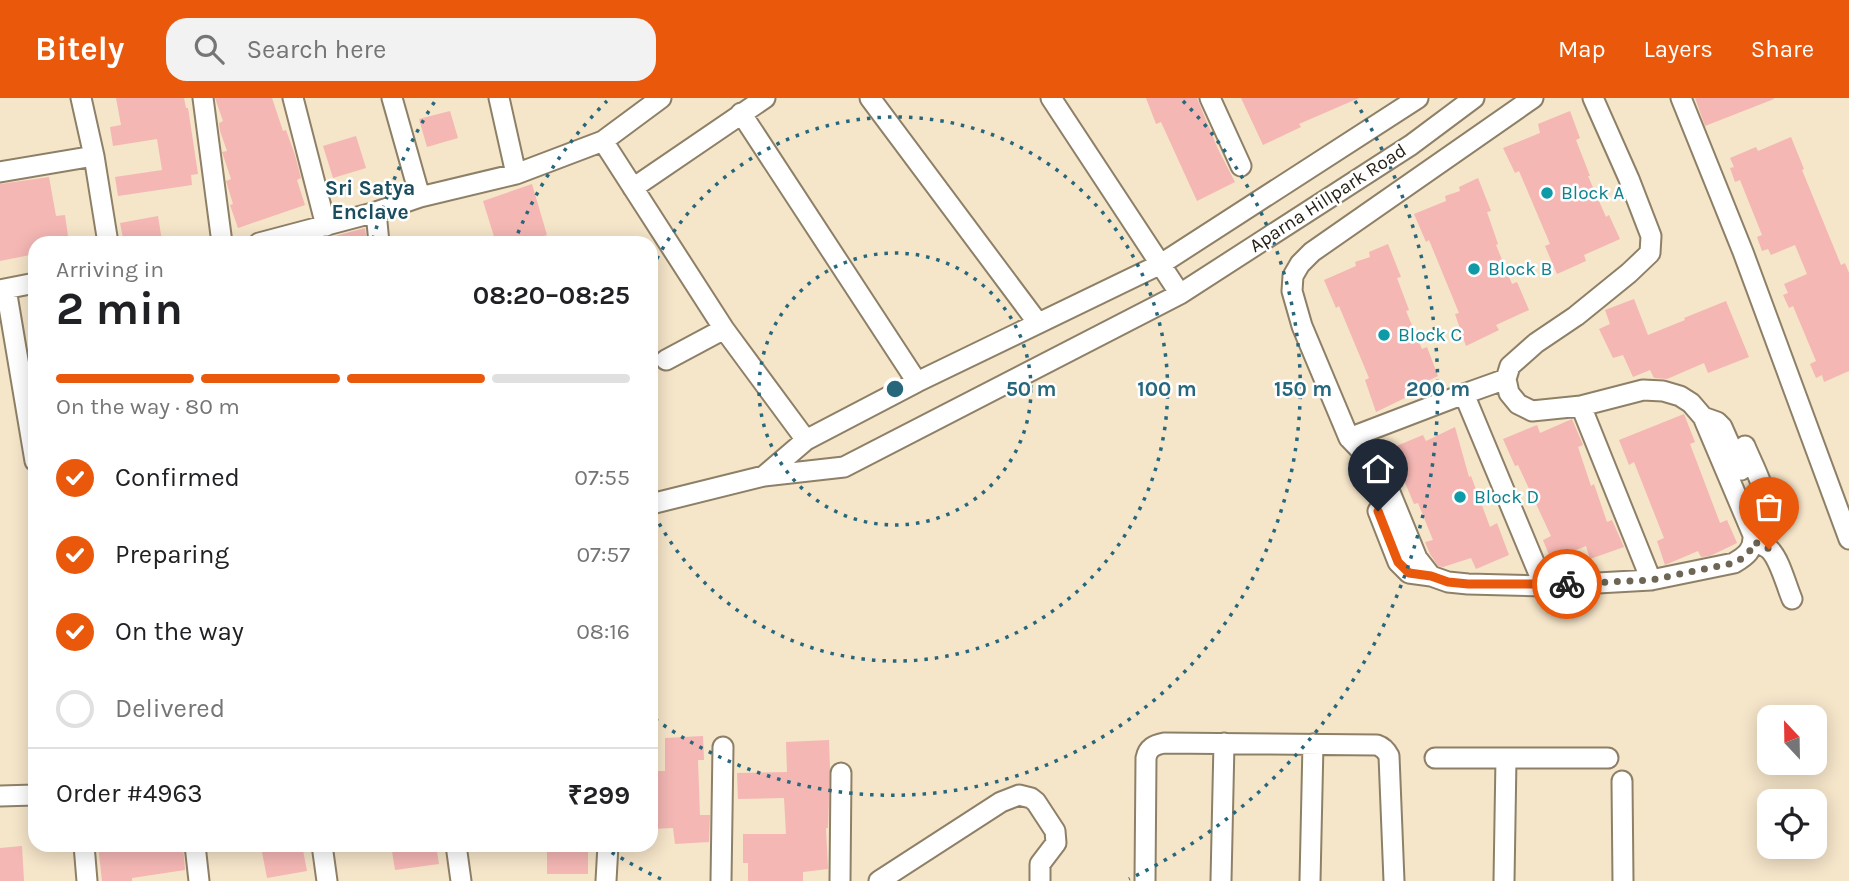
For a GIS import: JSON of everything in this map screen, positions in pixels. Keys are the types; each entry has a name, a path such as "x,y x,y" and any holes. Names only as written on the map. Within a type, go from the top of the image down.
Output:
{"street":[{"path":"81,98 107,236"},
{"path":"203,98 221,236"},
{"path":"293,98 326,226"},
{"path":"392,98 420,197"},
{"path":"499,98 516,174"},
{"path":"298,236 420,197 516,174 603,141 661,98"},
{"path":"633,188 765,98"},
{"path":"870,98 1038,323"},
{"path":"1051,98 1180,294"},
{"path":"1210,98 1241,166"},
{"name":"Aparna Hillpark Road","path":"764,476 806,440 917,382 1161,264 1418,98"},
{"name":"Aparna Hillpark Road","path":"658,503 764,476 844,467 1180,294 1411,145 1474,98"},
{"path":"1431,576 1417,558 1385,480 1375,465 1349,438 1302,326 1293,291 1293,276 1300,264 1312,253 1533,98"},
{"path":"1378,511 1398,562 1409,573 1448,582 1544,586 1651,580 1734,563 1752,549 1753,539 1703,417 1691,403 1680,396 1663,391 1643,390 1581,406 1531,411 1518,404 1509,393 1506,379 1510,366 1536,343 1576,316 1650,253 1651,236 1593,98"},
{"path":"1681,98 1743,252 1849,539"},
{"path":"741,113 917,382"},
{"path":"1390,117 1411,145"},
{"path":"603,141 633,188 655,236"},
{"path":"0,172 94,156"},
{"path":"376,212 378,236"},
{"path":"658,241 806,440"},
{"path":"28,284 3,289 28,423"},
{"path":"666,360 724,329"},
{"path":"1349,438 1506,379"},
{"path":"1464,394 1544,586"},
{"path":"1581,406 1651,580"},
{"path":"1703,417 1722,427 1749,489"},
{"path":"1745,446 1768,504 1768,522 1753,539"},
{"path":"1753,539 1769,549 1775,557 1792,599"},
{"path":"1145,881 1146,758 1152,747 1164,743 1377,745 1387,750 1394,881"},
{"path":"1221,881 1224,743"},
{"path":"1310,881 1313,744"},
{"path":"721,881 723,747"},
{"path":"1435,758 1608,758"},
{"path":"1504,881 1506,758"},
{"path":"839,881 841,773"},
{"path":"1622,781 1623,881"},
{"path":"0,796 28,794"},
{"path":"887,879 1001,802 1020,796 1031,797 1036,802 1055,831 1056,843 1043,858 1035,878"},
{"path":"85,852 87,881"},
{"path":"196,852 200,881"},
{"path":"323,852 327,881"},
{"path":"457,852 461,881"},
{"path":"606,881 608,852"}],"building":[{"path":"116,98 184,98 188,108 198,174 191,175 192,185 118,196 115,177 162,170 157,139 113,146 110,127 121,125"},
{"path":"215,98 272,98 283,131 286,130 295,155 301,178 297,180 305,205 238,228 226,181 231,179 222,152 227,151 220,131 219,123 223,121"},
{"path":"1146,98 1197,98 1235,182 1197,201 1161,122 1156,124"},
{"path":"1241,98 1359,98 1299,124 1301,127 1263,145"},
{"path":"1695,98 1774,98 1774,99 1705,126"},
{"path":"450,111 458,138 427,147 419,119"},
{"name":"Block A","path":"1570,111 1580,138 1576,140 1588,176 1606,217 1609,215 1620,239 1584,255 1586,261 1557,274 1545,246 1550,244 1519,171 1515,173 1503,148 1540,133 1538,124"},
{"path":"356,136 366,168 333,178 323,146"},
{"path":"1791,137 1841,265 1845,263 1849,273 1849,371 1824,382 1822,375 1816,378 1810,364 1816,361 1793,306 1789,308 1783,295 1788,293 1784,284 1807,274 1795,245 1771,255 1768,249 1762,251 1757,237 1762,235 1740,180 1735,182 1730,168 1734,167 1730,158 1756,147 1758,151"},
{"path":"49,177 56,216 65,215 68,236 28,236 28,255 0,261 0,184"},
{"name":"Block B","path":"1478,178 1491,211 1487,212 1498,244 1496,245 1512,284 1517,282 1529,310 1496,325 1499,330 1466,346 1455,314 1459,313 1429,240 1426,242 1414,214 1446,201 1445,196 1460,191 1459,187"},
{"path":"532,184 547,235 494,236 483,201"},
{"path":"158,216 161,236 123,236 120,223"},
{"path":"365,228 366,236 335,236"},
{"name":"Block C","path":"1388,244 1401,277 1397,278 1409,310 1406,311 1422,349 1427,347 1438,376 1406,391 1409,396 1376,412 1365,380 1369,378 1339,306 1336,308 1324,280 1356,266 1355,262 1370,257 1369,252"},
{"path":"1634,299 1648,335 1726,301 1749,357 1708,373 1704,363 1667,379 1654,378 1650,370 1633,377 1623,355 1613,358 1599,329 1610,324 1605,310"},
{"path":"1684,414 1695,442 1690,444 1720,523 1727,520 1737,543 1710,556 1701,557 1698,551 1665,565 1657,541 1664,538 1634,462 1629,465 1619,440"},
{"path":"1572,419 1583,445 1578,447 1591,486 1594,484 1607,522 1612,520 1624,547 1590,559 1586,546 1551,560 1543,540 1551,536 1503,439 1537,425 1540,433"},
{"name":"Block D","path":"1455,427 1469,477 1471,476 1490,527 1497,523 1509,555 1476,569 1471,558 1443,567 1438,566 1425,542 1433,540 1418,503 1414,504 1389,449 1423,435 1426,441"},
{"path":"703,736 704,760 698,760 700,815 710,815 709,842 675,844 673,828 658,829 658,771 665,771 665,738"},
{"path":"829,740 826,828 828,869 803,872 803,881 748,881 748,863 743,863 743,834 786,834 784,798 738,799 737,773 787,772 786,742"},
{"path":"22,846 24,881 0,881 0,848"},
{"path":"99,852 184,852 185,870 132,878 132,881 102,881"},
{"path":"262,852 303,852 307,871 267,878"},
{"path":"392,852 437,852 439,864 395,870"},
{"path":"547,852 588,852 588,874 547,874"}],"way so far":[{"path":"1567,584 1651,580 1734,563 1752,549 1754,542 1769,549"}],"place":[{"name":"Block A","path":"1547,193"},
{"name":"Block B","path":"1474,269"},
{"name":"Block C","path":"1384,335"},
{"name":"Block D","path":"1460,497"}],"district":[{"name":"Sri Satya Enclave","path":"370,200"}],"route":[{"path":"1378,511 1398,562 1409,573 1468,584 1567,584"}]}
